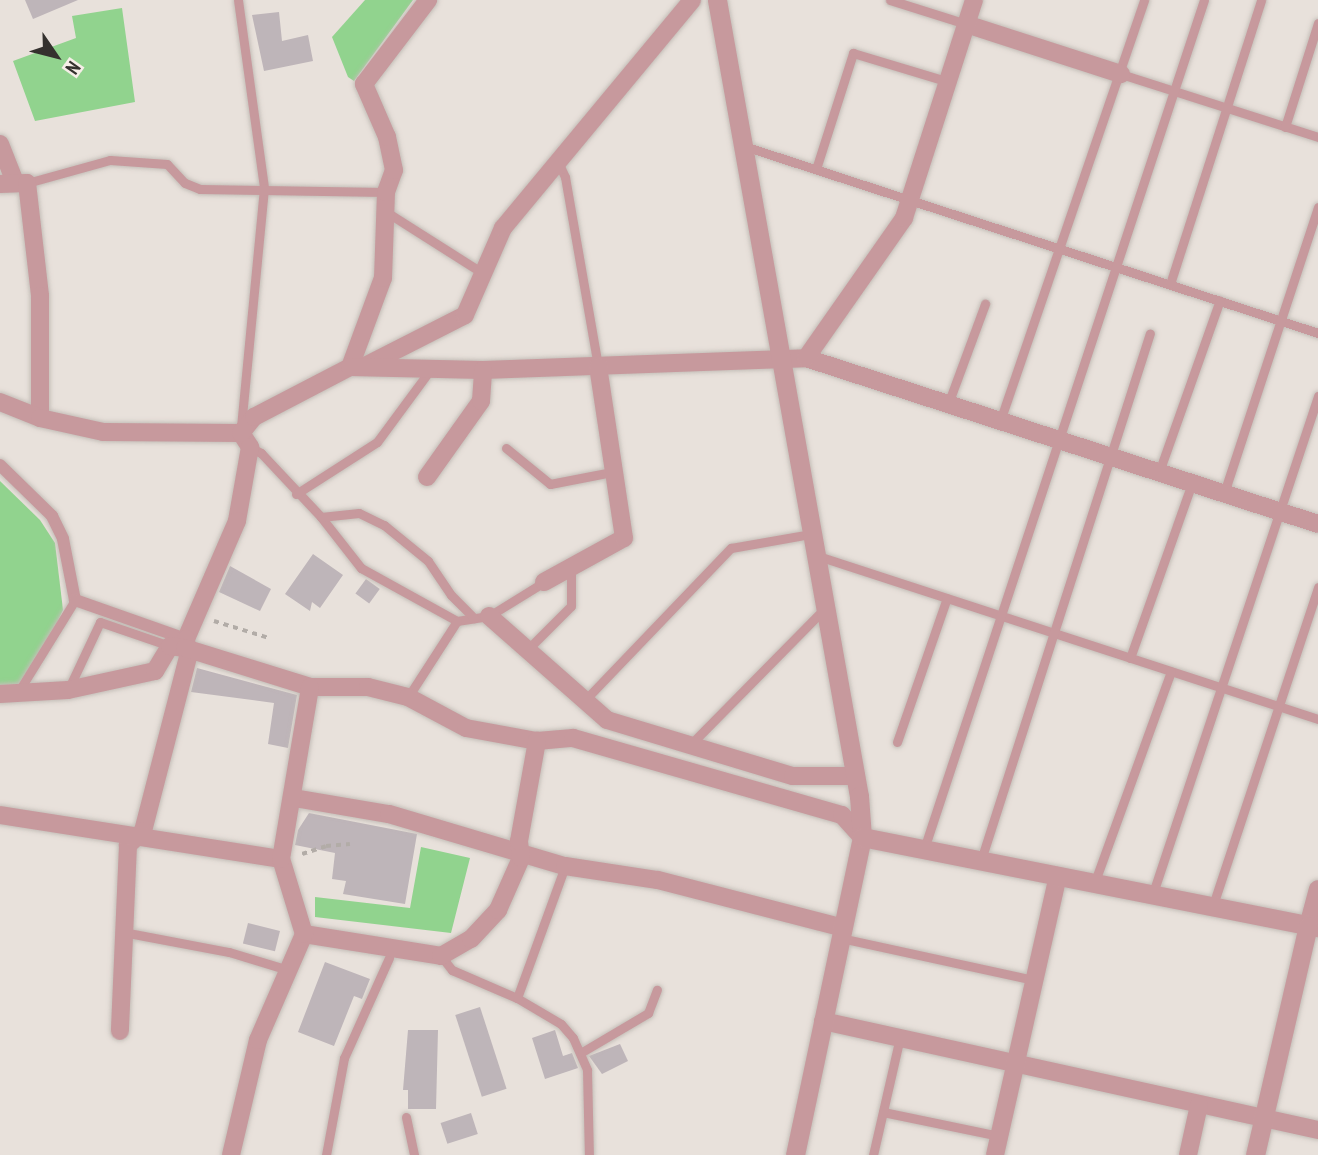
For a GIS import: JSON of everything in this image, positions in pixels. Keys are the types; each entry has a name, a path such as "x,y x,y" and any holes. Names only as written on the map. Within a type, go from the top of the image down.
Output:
{"street":[{"path":"357,367 383,278 388,213 386,192 394,170 387,137 364,84 428,0"},
{"path":"8,695 68,690 155,671 180,644 237,521 245,440 254,417 465,315 481,272 503,228 692,0"},
{"path":"717,0 777,356 856,776 862,837 839,932 795,1155"},
{"path":"806,358 904,218 974,0"},
{"path":"966,24 1121,74"},
{"path":"0,144 14,183 40,296 40,418"},
{"path":"357,367 483,370 598,367 777,356 806,358 1318,524"},
{"path":"544,582 624,538 598,367"},
{"path":"427,477 481,401 483,370"},
{"path":"0,402 40,418 103,432 245,440"},
{"path":"0,465 52,516 63,539 75,600 180,644 310,687 368,687 408,697 466,728 537,741 573,738 842,815 862,837 1151,897 1313,927"},
{"path":"482,617 529,648 607,720 793,776 856,776"},
{"path":"120,1031 121,932 128,845 143,831 188,657 180,644"},
{"path":"231,1155 258,1040 285,969 304,934 281,855 294,798 310,687"},
{"path":"304,934 441,957 471,939 498,910 521,858 537,741"},
{"path":"294,798 389,814 520,850 565,866 658,880 839,932"},
{"path":"0,815 134,839 281,855"},
{"path":"995,1155 1058,876"},
{"path":"1255,1155 1313,927 1318,889"},
{"path":"823,1021 1318,1130"},
{"path":"1188,1155 1199,1105"}],"lane":[{"path":"238,0 264,188 245,440 261,453 296,494 321,517 361,568 457,621 482,617 544,582"},
{"path":"890,0 966,24"},
{"path":"1000,421 1121,74 1144,0"},
{"path":"924,849 1204,0"},
{"path":"1170,284 1262,0"},
{"path":"1285,127 1318,23"},
{"path":"816,169 853,53 948,82"},
{"path":"1121,74 1318,137"},
{"path":"741,145 1318,332"},
{"path":"14,183 110,160 167,164 185,183 200,189 386,192"},
{"path":"558,162 565,177 598,367"},
{"path":"1224,494 1318,207"},
{"path":"388,213 481,272"},
{"path":"1159,472 1220,300"},
{"path":"948,404 985,304"},
{"path":"981,860 1150,333"},
{"path":"296,494 377,442 430,370"},
{"path":"1151,897 1318,396"},
{"path":"506,448 550,484 612,472"},
{"path":"1130,658 1192,483"},
{"path":"321,517 359,513 384,525 428,561 451,594 482,617"},
{"path":"585,700 731,548 810,534"},
{"path":"813,555 1318,719"},
{"path":"529,648 571,606 571,569"},
{"path":"1212,908 1318,587"},
{"path":"897,742 947,598"},
{"path":"8,695 75,600"},
{"path":"690,745 824,608"},
{"path":"408,697 457,621"},
{"path":"68,690 100,622 180,644"},
{"path":"1094,885 1171,671"},
{"path":"517,998 565,866"},
{"path":"121,932 229,952 285,969"},
{"path":"839,932 1034,980"},
{"path":"441,957 464,977 517,998 561,1024 582,1052 590,1094 589,1155"},
{"path":"326,1155 344,1058 388,958"},
{"path":"582,1052 648,1013 657,990"},
{"path":"873,1155 900,1037"},
{"path":"883,1112 999,1136"},
{"path":"406,1117 414,1155"}],"path":[{"path":"195,615 269,638"},
{"path":"281,855 308,855 326,846 350,844"}],"green space":[{"path":"365,0 413,0 354,81 348,77 332,37"},
{"path":"122,8 135,102 35,121 13,61 76,38 72,16"},
{"path":"0,481 40,520 55,543 63,610 31,678 6,690 0,689"},
{"path":"421,847 470,858 451,933 315,917 315,897 410,908"}],"building":[{"path":"25,0 78,0 33,19"},
{"path":"279,12 282,41 308,35 313,61 264,71 252,15"},
{"path":"313,554 343,575 320,608 312,602 310,611 285,594"},
{"path":"230,566 271,589 260,611 219,592"},
{"path":"366,579 380,589 369,604 355,594"},
{"path":"197,668 297,695 288,748 268,744 274,703 191,692"},
{"path":"309,813 417,834 405,904 343,894 346,881 332,879 335,853 295,845 298,830"},
{"path":"248,923 280,931 275,951 243,943"},
{"path":"325,962 370,979 362,999 354,996 334,1046 298,1032"},
{"path":"480,1007 507,1089 482,1097 455,1015"},
{"path":"408,1030 438,1030 436,1109 408,1109 408,1090 403,1090"},
{"path":"555,1030 563,1056 572,1053 578,1068 545,1079 532,1038"},
{"path":"620,1044 628,1061 602,1074 589,1056"},
{"path":"471,1113 478,1134 447,1144 441,1123"}]}
